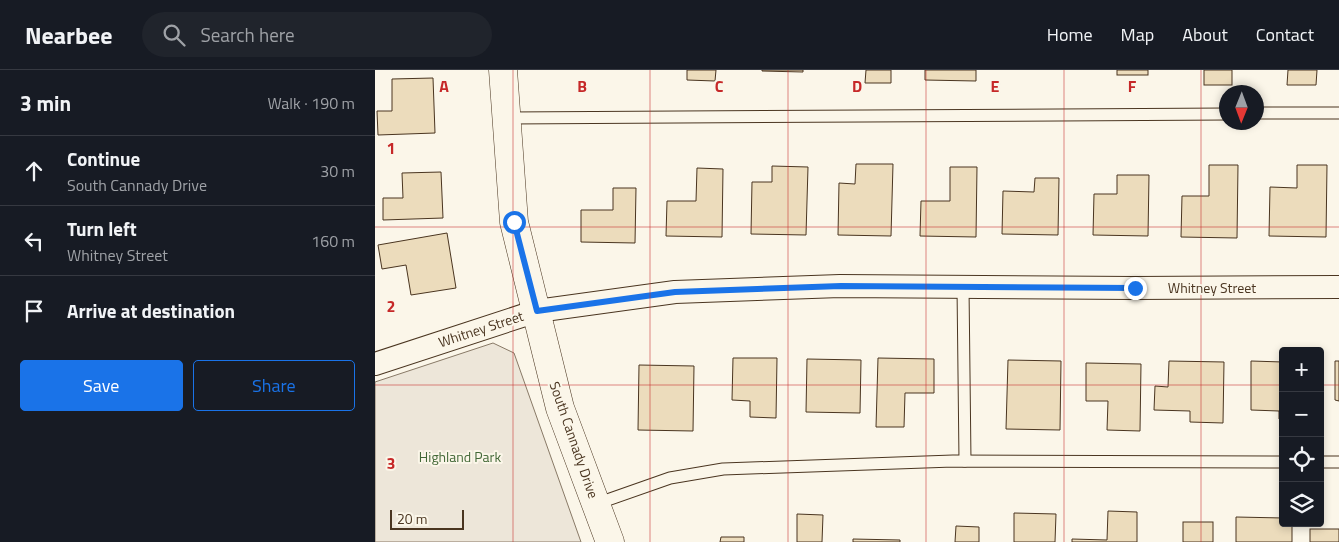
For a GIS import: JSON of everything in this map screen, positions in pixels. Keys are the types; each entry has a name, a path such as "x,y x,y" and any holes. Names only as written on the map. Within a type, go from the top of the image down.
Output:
{"street":[{"name":"South Cannady Drive","path":"503,70 514,222 560,408 610,542"},
{"name":"Whitney Street","path":"375,364 537,311 675,292 841,286 1339,287"}],"lane":[{"path":"1264,114 1339,113"},
{"path":"506,118 1219,114"},
{"path":"963,286 965,461"},
{"path":"596,504 670,478 723,469 965,461 1279,462"},
{"path":"1324,462 1339,462"}],"green space":[{"name":"Highland Park","path":"493,343 514,353 581,542 375,542 375,382"}],"building":[{"path":"687,70 716,70 715,81 687,80"},
{"path":"803,70 803,72 762,71"},
{"path":"866,70 891,70 891,83 865,83"},
{"path":"925,70 976,70 976,81 925,80"},
{"path":"1117,70 1148,70 1148,75 1117,75"},
{"path":"1204,70 1232,70 1232,85 1204,85"},
{"path":"1288,70 1317,70 1316,85 1287,85"},
{"path":"433,78 435,133 378,135 377,111 392,111 392,79"},
{"path":"856,164 893,164 891,236 838,235 839,183 855,184"},
{"path":"1209,165 1238,165 1237,238 1181,237 1182,196 1209,196"},
{"path":"1297,165 1327,165 1326,237 1269,236 1270,187 1297,188"},
{"path":"772,166 808,167 806,235 751,234 752,182 772,182"},
{"path":"950,167 977,167 976,237 920,236 921,201 950,201"},
{"path":"697,168 723,169 722,237 666,236 667,201 696,201"},
{"path":"441,172 443,218 383,220 383,198 403,198 402,173"},
{"path":"1117,175 1149,175 1148,236 1093,235 1094,194 1117,194"},
{"path":"1035,178 1059,178 1058,235 1002,234 1003,191 1034,192"},
{"path":"613,188 636,188 635,243 581,242 581,210 613,210"},
{"path":"447,233 456,288 411,295 406,265 382,269 378,245"},
{"path":"733,358 777,358 776,418 750,417 750,401 732,400"},
{"path":"878,358 934,359 934,393 905,393 904,427 876,427"},
{"path":"807,359 861,360 860,413 806,412"},
{"path":"1008,360 1061,361 1060,430 1006,429"},
{"path":"1169,361 1224,362 1223,423 1190,422 1190,411 1154,410 1155,386 1168,387"},
{"path":"1251,361 1279,362 1279,411 1251,410"},
{"path":"1335,361 1339,361 1339,401 1335,400"},
{"path":"1086,363 1141,364 1140,431 1107,430 1108,401 1086,401"},
{"path":"639,365 694,366 693,431 638,430"},
{"path":"1108,511 1137,512 1137,542 1072,542 1072,539 1107,540"},
{"path":"1014,513 1056,514 1055,542 1014,542"},
{"path":"797,514 823,515 822,542 797,542"},
{"path":"1236,517 1279,518 1279,527 1292,527 1292,542 1236,542"},
{"path":"1183,522 1213,522 1213,542 1183,542"},
{"path":"956,526 979,527 979,542 955,542"},
{"path":"1310,529 1339,529 1339,542 1310,542"},
{"path":"721,537 744,537 744,542 720,542"},
{"path":"853,539 900,540 900,542 853,542"}],"route":[{"path":"514,222 537,311 675,292 841,286 1135,288"}]}
